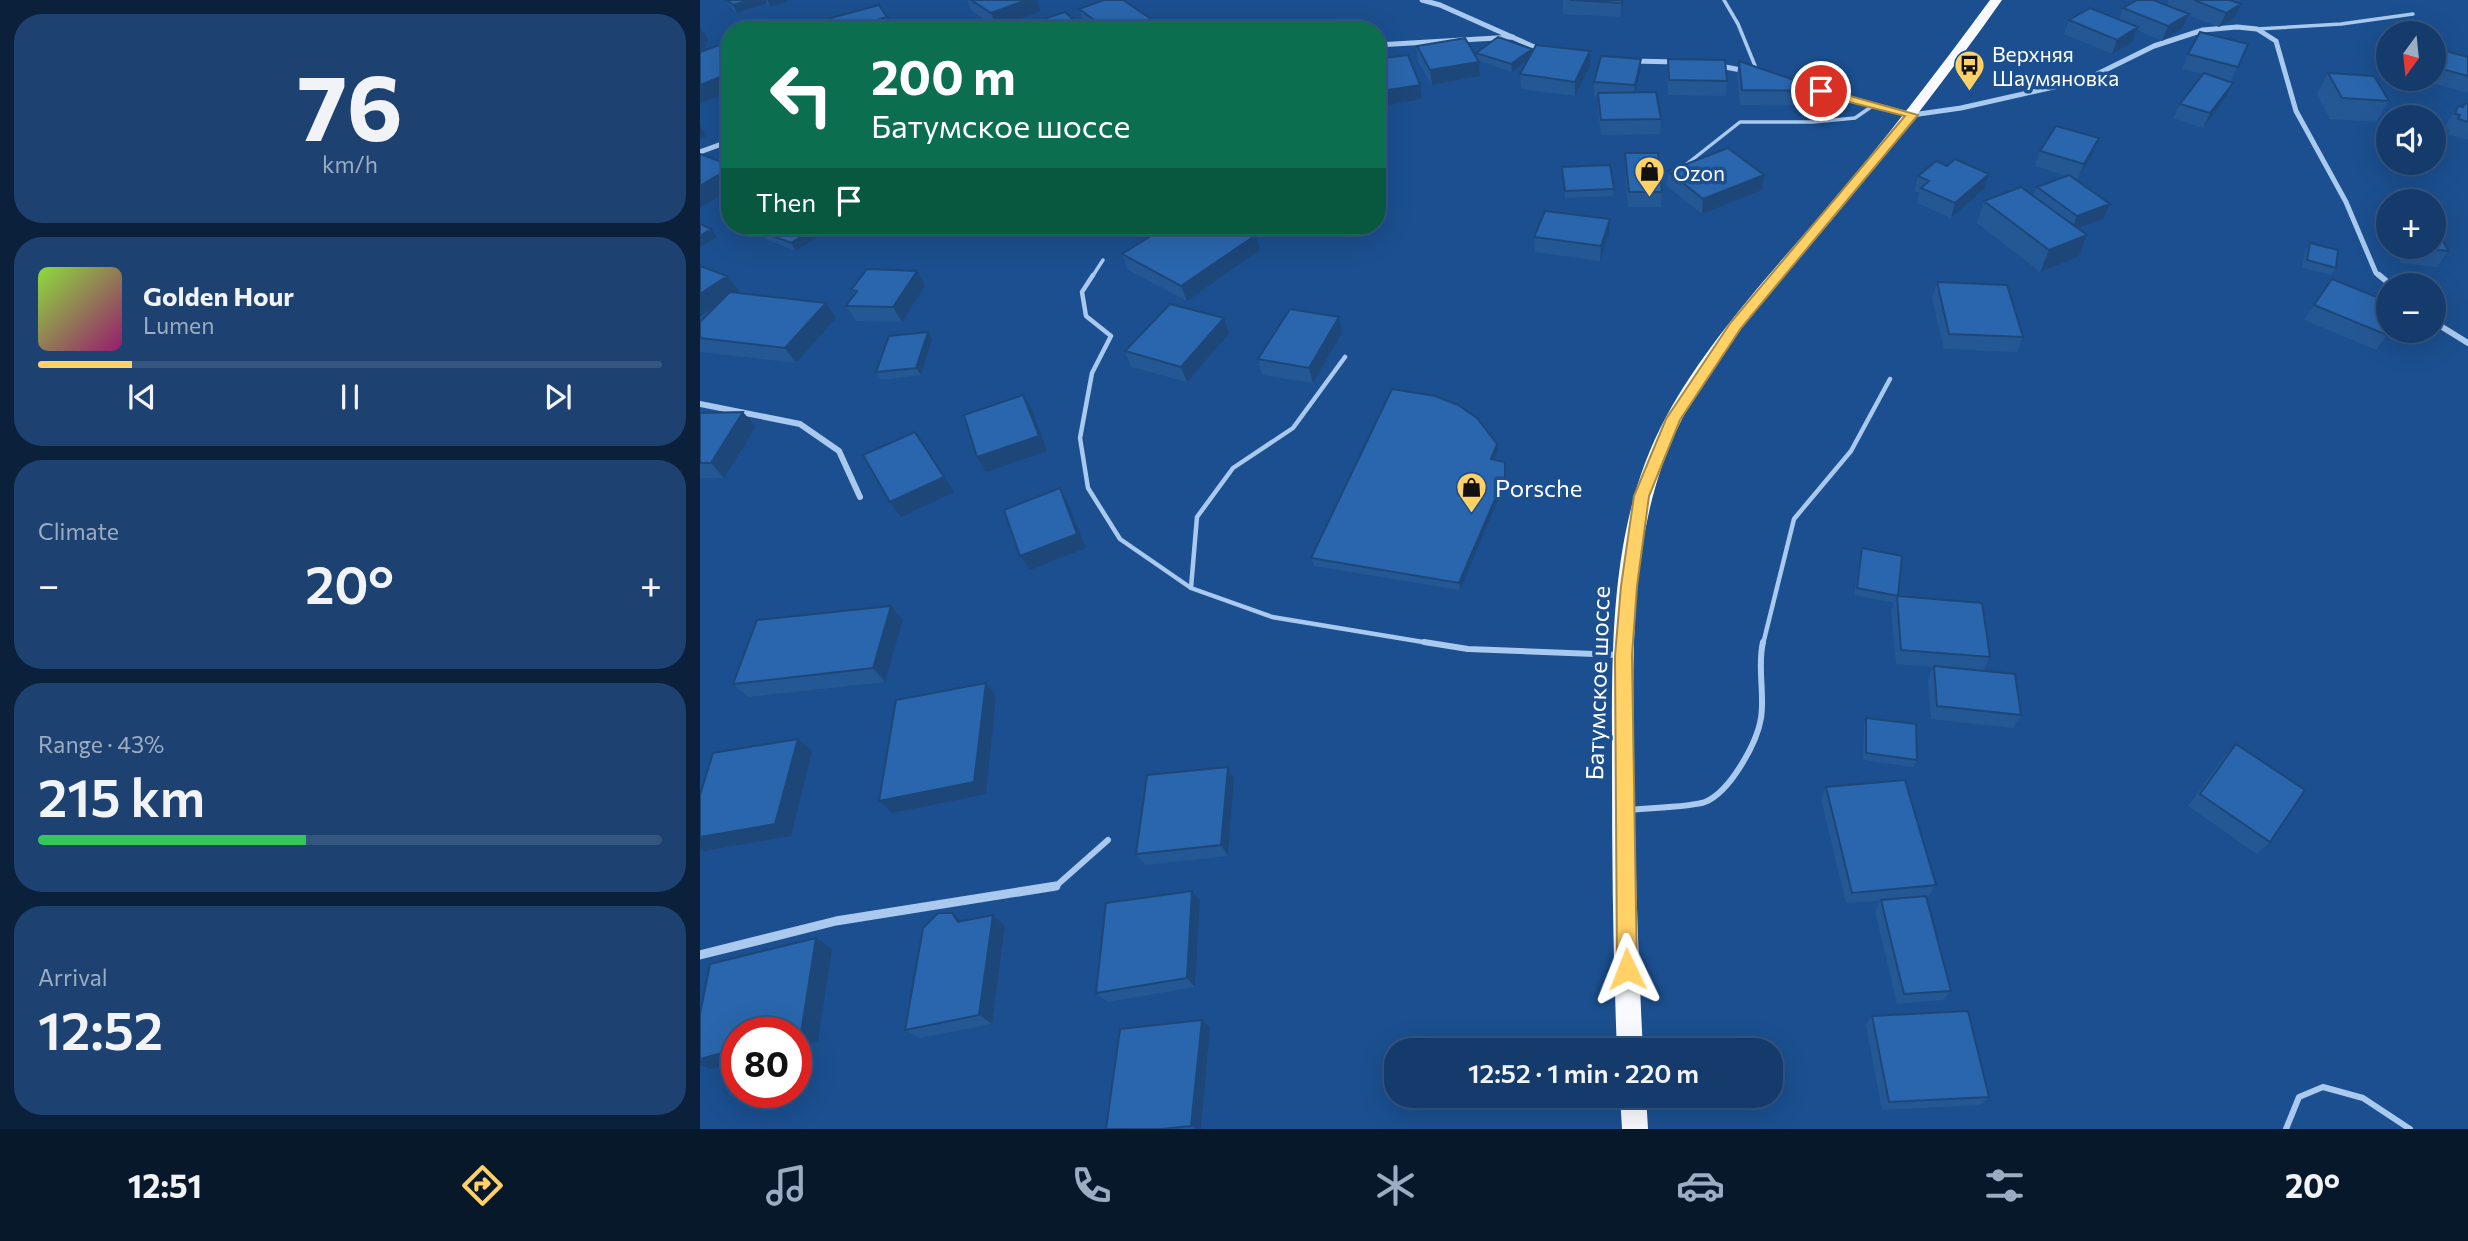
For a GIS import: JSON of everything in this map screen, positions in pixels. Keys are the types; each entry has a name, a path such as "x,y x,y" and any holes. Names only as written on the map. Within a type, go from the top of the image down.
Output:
{"highway":[{"name":"Батумское шоссе","path":"1630,1038 1623,811 1623,656 1629,586 1642,496 1674,419 1736,325 1912,115 1996,0"},
{"path":"1634,1108 1635,1129"}],"street":[{"path":"1422,0 1516,37 1545,52"},
{"path":"1806,87 1912,115 1961,108 2073,84 2123,64 2154,46 2203,30 2237,27 2257,29 2276,41 2296,111 2346,202 2377,273"},
{"path":"1386,44 1516,37"},
{"path":"1624,61 1690,63"},
{"path":"1714,65 1770,76"},
{"path":"700,152 721,144"},
{"path":"2446,329 2468,343"},
{"path":"700,404 800,424 839,451 860,497"},
{"path":"700,955 836,920 1056,886"}],"lane":[{"path":"1724,0 1738,24 1758,73"},
{"path":"2257,29 2341,24 2413,14"},
{"path":"1677,172 1740,122 1813,122 1855,118 1874,105"},
{"path":"1103,260 1082,292 1086,316 1111,336 1092,373 1080,438 1088,488 1120,539 1192,588 1272,617 1468,649 1623,656"},
{"path":"1192,588 1197,517 1233,468 1293,428 1345,357"},
{"path":"1623,811 1705,802 1728,784 1748,751 1761,718 1760,655 1794,519 1850,451 1890,379"},
{"path":"1056,886 1108,840"},
{"path":"2286,1129 2299,1097 2323,1087 2364,1098 2410,1129"}],"building":[{"path":"727,0 750,0 733,5"},
{"path":"971,0 1027,0 991,13"},
{"path":"1104,0 1123,0 1151,19 1096,21 1079,9"},
{"path":"1570,0 1622,0 1622,3"},
{"path":"2137,0 2153,0 2189,14 2168,26 2123,8"},
{"path":"2194,0 2230,0 2241,4 2226,13"},
{"path":"879,5 887,17 874,21 827,19"},
{"path":"2090,8 2138,27 2117,40 2069,20"},
{"path":"1065,12 1075,21 1037,21"},
{"path":"887,17 890,21 874,21"},
{"path":"2200,32 2248,44 2238,67 2188,54"},
{"path":"1498,37 1532,49 1511,64 1476,53"},
{"path":"1465,38 1479,62 1430,70 1417,46"},
{"path":"721,44 721,77 700,85 700,52"},
{"path":"1536,45 1590,51 1575,82 1520,74"},
{"path":"2446,51 2468,57 2468,76 2446,70"},
{"path":"1408,55 1420,85 1386,90 1386,58"},
{"path":"1601,56 1641,59 1635,85 1594,82"},
{"path":"1668,59 1725,60 1727,81 1669,80"},
{"path":"1739,61 1826,91 1742,90"},
{"path":"2204,73 2233,83 2210,113 2180,104"},
{"path":"2328,73 2374,76 2376,91 2383,91 2389,101 2342,98"},
{"path":"1656,92 1661,119 1601,120 1598,93"},
{"path":"2465,103 2468,104 2468,122 2458,119 2460,115 2455,114 2458,106 2463,107"},
{"path":"2056,126 2099,138 2084,164 2040,151"},
{"path":"1728,148 1764,175 1703,199 1668,171"},
{"path":"1625,153 1658,153 1662,192 1629,192"},
{"path":"700,154 721,162 721,173 700,186"},
{"path":"1955,159 1989,174 1955,203 1921,188 1929,181 1918,176 1936,161 1947,166"},
{"path":"1610,165 1614,189 1565,191 1562,167"},
{"path":"2069,175 2110,204 2077,216 2037,187"},
{"path":"2021,187 2087,235 2049,250 1984,201"},
{"path":"1545,211 1610,219 1601,246 1534,237"},
{"path":"700,224 711,229 700,236"},
{"path":"770,235 804,235 791,243"},
{"path":"1153,235 1256,235 1181,286 1122,254"},
{"path":"2310,243 2338,250 2336,268 2307,260"},
{"path":"700,266 727,276 700,294"},
{"path":"867,269 917,271 893,307 846,306 857,291 851,290"},
{"path":"2332,279 2376,297 2376,330 2314,305"},
{"path":"1937,282 2007,285 2023,337 1949,334"},
{"path":"730,292 826,303 785,348 700,338 700,322"},
{"path":"1170,304 1224,318 1181,367 1125,351"},
{"path":"1290,309 1339,317 1309,368 1258,359"},
{"path":"928,332 916,368 876,372 889,336"},
{"path":"1392,389 1435,396 1458,405 1477,418 1497,444 1491,459 1505,462 1505,476 1459,583 1311,558"},
{"path":"1023,395 1039,436 977,457 964,415"},
{"path":"743,412 711,463 700,463 700,413"},
{"path":"915,432 944,477 890,502 863,455"},
{"path":"1060,488 1077,534 1020,556 1004,510"},
{"path":"1862,548 1902,556 1898,596 1857,588"},
{"path":"1897,596 1982,603 1990,657 1901,650"},
{"path":"891,606 873,668 733,684 757,620"},
{"path":"1934,666 2015,674 2021,715 1937,706"},
{"path":"986,683 974,782 879,801 896,700"},
{"path":"1866,718 1916,724 1917,760 1866,753"},
{"path":"798,739 775,824 700,837 700,795 713,753"},
{"path":"2236,744 2305,790 2270,842 2200,794"},
{"path":"1228,767 1221,845 1136,854 1147,775"},
{"path":"1905,780 1936,885 1852,893 1826,787"},
{"path":"1192,891 1187,978 1096,993 1106,903"},
{"path":"1926,896 1951,991 1904,994 1881,900"},
{"path":"938,913 952,913 958,922 993,915 979,1015 905,1030 923,928"},
{"path":"816,938 804,1017 721,1017 721,1053 700,1059 700,1014 710,964"},
{"path":"1968,1011 1989,1097 1889,1102 1872,1016"},
{"path":"1202,1020 1191,1126 1106,1129 1120,1029"}],"place":[{"name":"Верхняя Шаумяновка","path":"1969,92"},
{"name":"Ozon","path":"1650,199"},
{"name":"Porsche","path":"1472,514"}],"route":[{"path":"1627,969 1623,656 1629,586 1642,496 1674,419 1736,325 1912,115 1821,91"}]}
